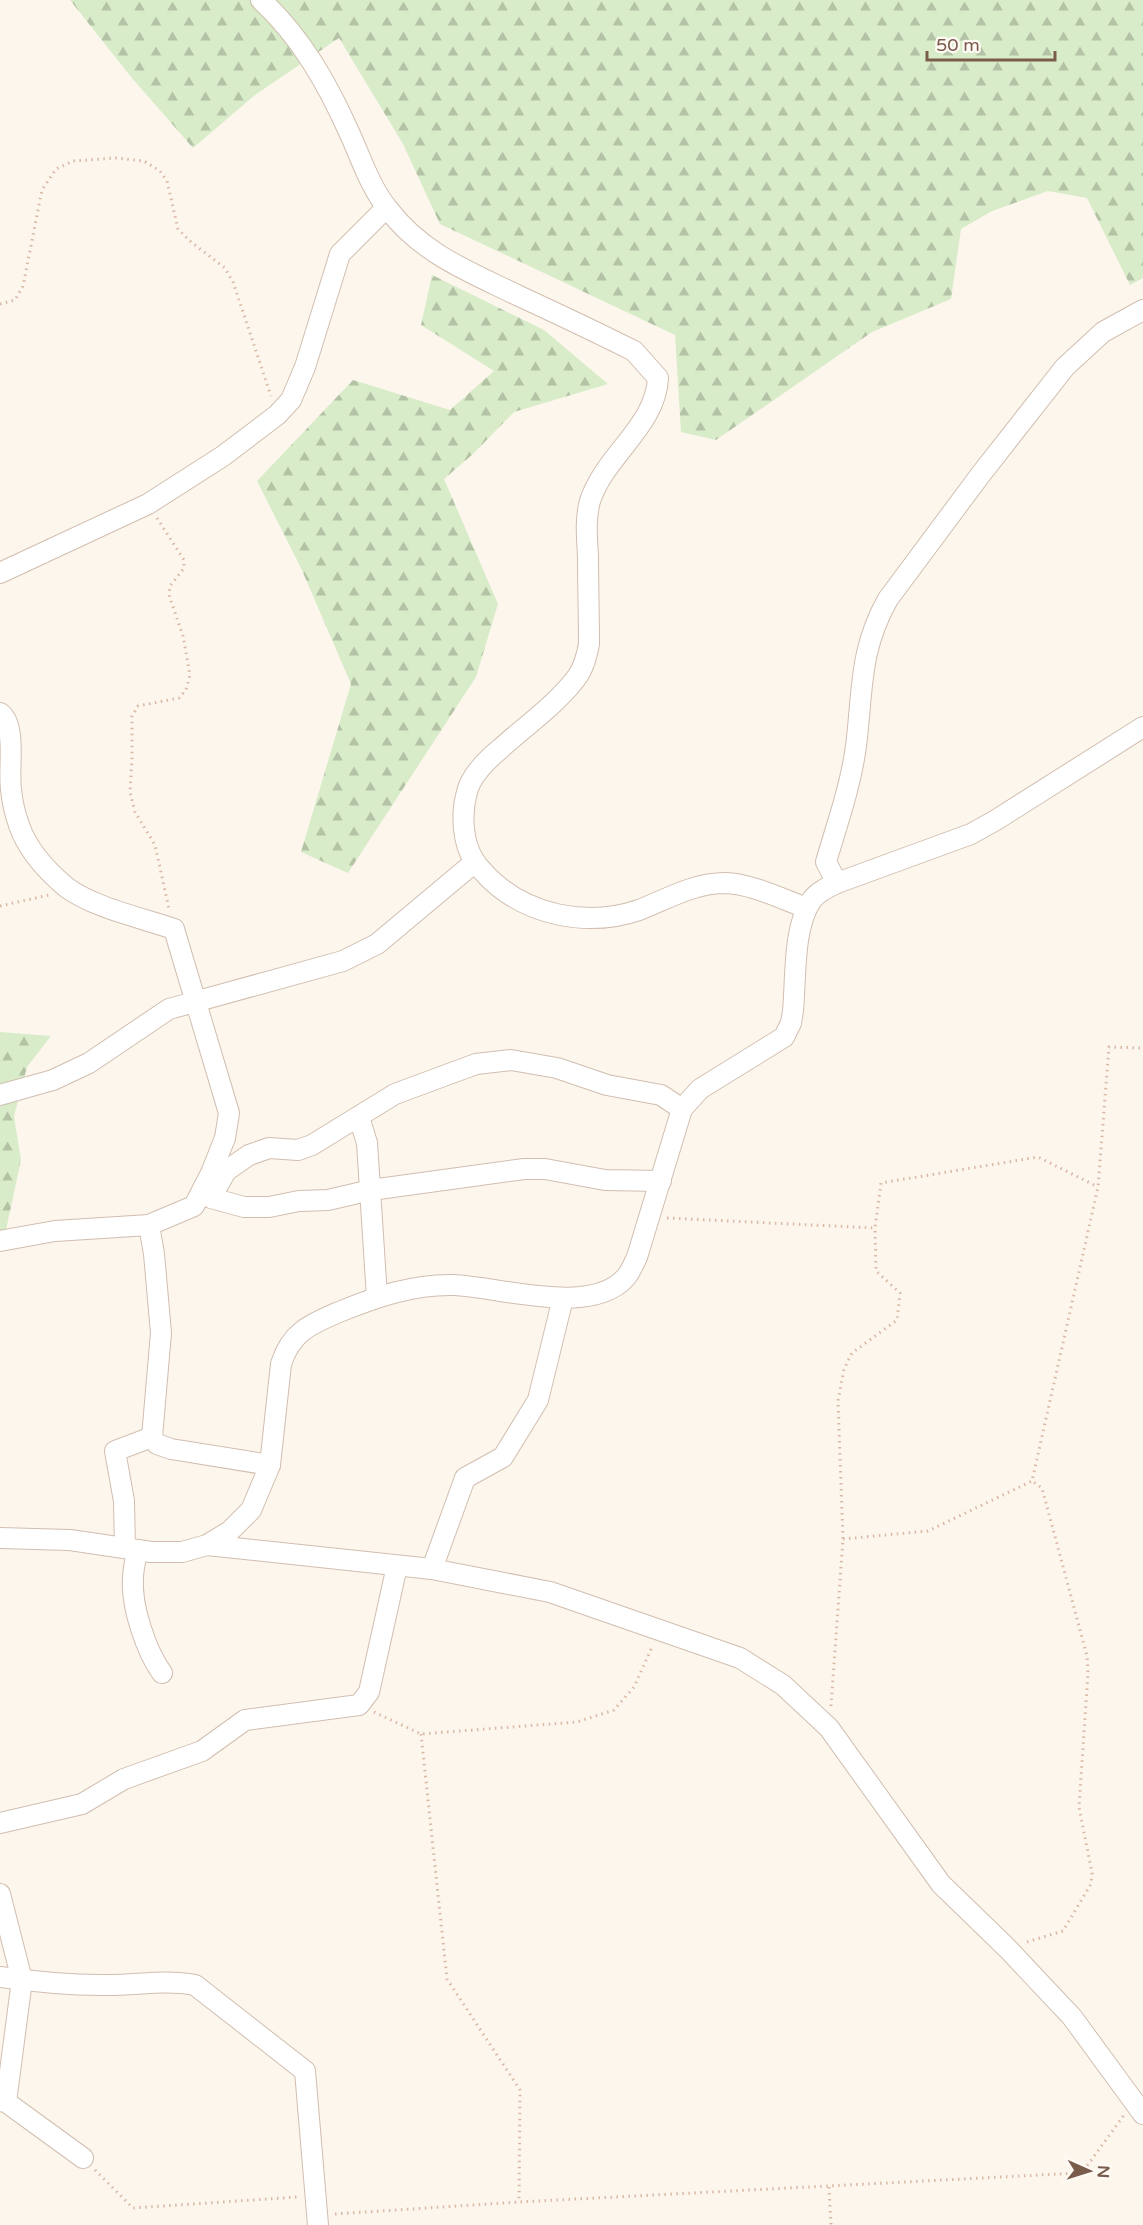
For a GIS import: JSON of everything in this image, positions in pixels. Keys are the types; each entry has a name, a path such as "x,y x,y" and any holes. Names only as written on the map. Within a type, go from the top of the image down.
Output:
{"street":[{"path":"261,0 281,18 313,61 334,98 370,180 386,208 405,230 438,256 634,351 658,378 658,393 650,410 605,471 590,502 587,524 589,644 586,660 578,675 557,698 478,771 467,790 464,809 465,836 475,862 492,880 526,904 551,914 596,918 621,915 689,889 718,884 744,886 807,908"},
{"path":"0,573 148,504 223,456 277,415 291,400 305,367 340,254 386,208"},
{"path":"837,883 826,862 856,747 862,674 867,647 876,620 896,589 1065,367 1103,332 1143,310"},
{"path":"0,713 4,716 10,731 11,788 19,826 35,856 67,887 92,902 174,929 229,1113 225,1138 202,1202"},
{"path":"0,1538 70,1540 131,1549 182,1552 207,1545 230,1531 251,1510 270,1465 281,1364 286,1348 296,1335 315,1322 377,1297 407,1289 454,1285 563,1298 586,1297 611,1288 626,1277 638,1257 682,1109 700,1089 784,1037 791,1023 793,1011 800,928 812,900 822,890 837,883 970,834 1143,727"},
{"path":"0,1095 53,1080 89,1063 169,1009 343,962 376,944 475,862"},
{"path":"0,1241 55,1231 149,1225 202,1202 226,1171 249,1155 269,1148 298,1150 312,1145 395,1094 476,1064 511,1060 557,1068 607,1085 661,1095 682,1109"},
{"path":"359,1117 367,1143 377,1297"},
{"path":"202,1202 244,1207 269,1207 524,1169 545,1169 605,1180 661,1181"},
{"path":"149,1225 161,1333 152,1437 157,1444 171,1449 270,1465"},
{"path":"432,1569 465,1478 503,1456 538,1400 563,1298"},
{"path":"152,1437 115,1451 131,1549 134,1598 140,1625 155,1663 162,1673"},
{"path":"207,1545 432,1569 550,1592 740,1658 783,1685 829,1728 941,1884 1007,1948 1072,2017 1138,2108"},
{"path":"0,1823 82,1804 124,1779 201,1751 244,1720 359,1705 369,1692 397,1566"},
{"path":"0,1894 22,1980 3,2101 83,2158"},
{"path":"0,1977 104,1985 175,1982 195,1986 305,2071 318,2220"}],"path":[{"path":"0,304 15,300 23,286 42,190 56,169 73,161 116,158 144,161 160,171 167,181 178,229 225,268 233,282 277,415"},
{"path":"148,504 184,560 184,568 170,586 169,595 183,636 190,675 186,690 179,698 138,706 132,716 130,792 135,812 155,845 174,929"},
{"path":"0,906 44,897 67,887"},
{"path":"1032,1481 1098,1187 1109,1047 1143,1048"},
{"path":"829,1728 843,1539 838,1401 844,1368 852,1353 897,1320 900,1293 876,1270 875,1228 881,1183 1038,1157 1098,1187"},
{"path":"651,1217 875,1228"},
{"path":"843,1539 928,1531 1032,1481"},
{"path":"1007,1948 1063,1932 1091,1884 1092,1873 1080,1807 1087,1656 1042,1488 1032,1481"},
{"path":"359,1705 421,1734 577,1722 614,1710 634,1687 660,1630"},
{"path":"421,1734 447,1979 520,2090 519,2202"},
{"path":"318,2220 519,2202 1078,2173 1087,2166 1138,2108"},
{"path":"83,2158 133,2208 315,2196"},
{"path":"829,2187 831,2225"}],"green space":[{"path":"70,0 1143,0 1143,278 1130,285 1087,198 1048,191 992,211 961,229 951,299 872,332 716,440 681,432 675,335 440,224 403,144 339,38 255,95 193,148 131,77"},
{"path":"432,275 544,330 608,384 514,412 473,454 444,479 498,604 476,677 348,873 301,852 351,684 301,568 257,481 353,380 450,410 494,371 421,325"},
{"path":"0,1032 51,1036 27,1067 14,1116 21,1160 6,1230 0,1231"}]}
